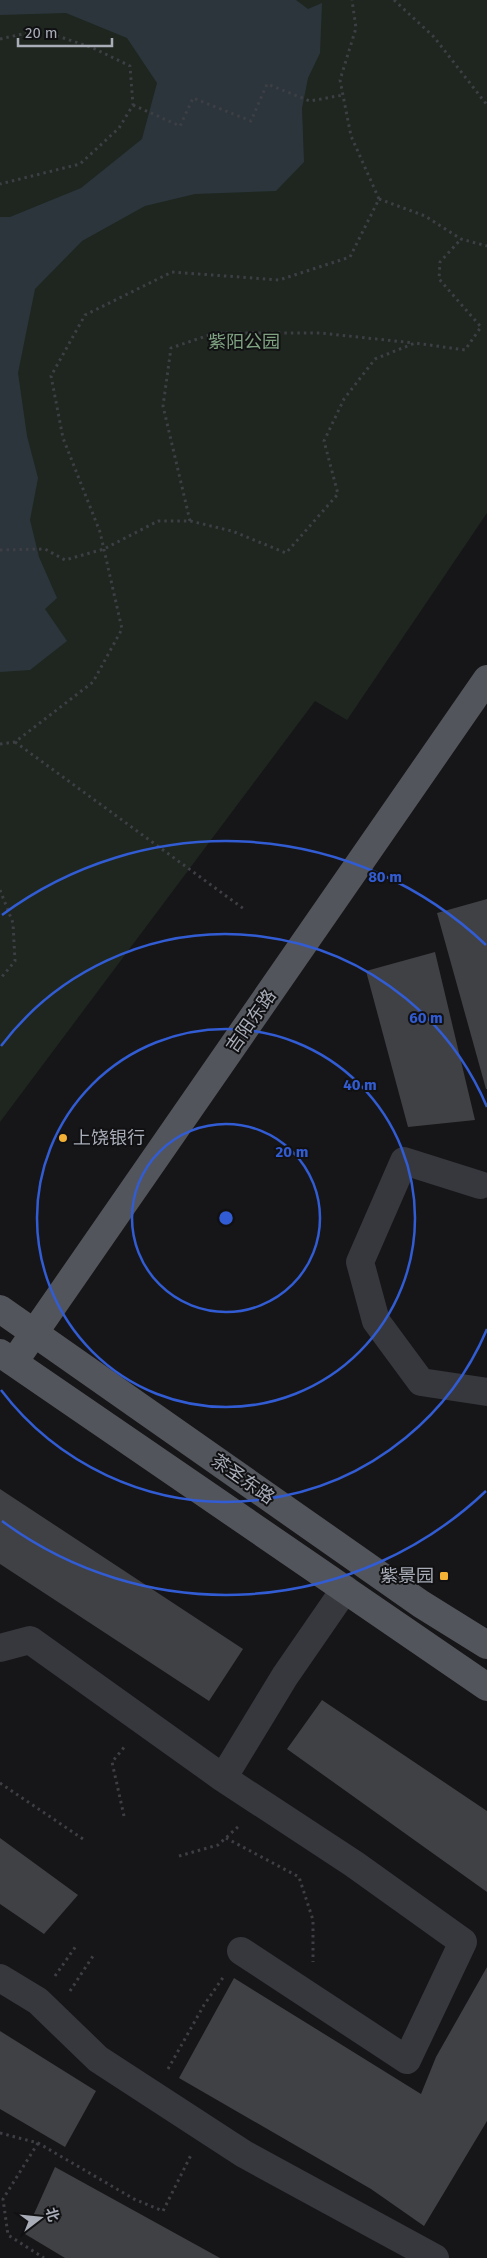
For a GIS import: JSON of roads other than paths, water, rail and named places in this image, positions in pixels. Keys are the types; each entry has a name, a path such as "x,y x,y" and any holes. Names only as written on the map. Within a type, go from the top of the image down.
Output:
{"main road":[{"name":"吉阳东路","path":"7,1357 36,1333 487,679"},
{"name":"茶圣东路","path":"0,1309 421,1604 487,1646"},
{"name":"茶圣东路","path":"7,1357 487,1687"}],"street":[{"path":"480,1185 404,1161 360,1262 376,1321 421,1382 487,1392"},
{"path":"223,1778 285,1676 345,1589"},
{"path":"3,1644 30,1640 144,1723 463,1942 407,2060 242,1951"},
{"path":"0,1978 46,2008 98,2059 150,2087 204,2128 244,2154 435,2258"}],"place":[{"name":"上饶银行","path":"63,1138"},
{"name":"紫景园","path":"444,1576"}],"park label":[{"name":"紫阳公园","path":"244,342"}]}
